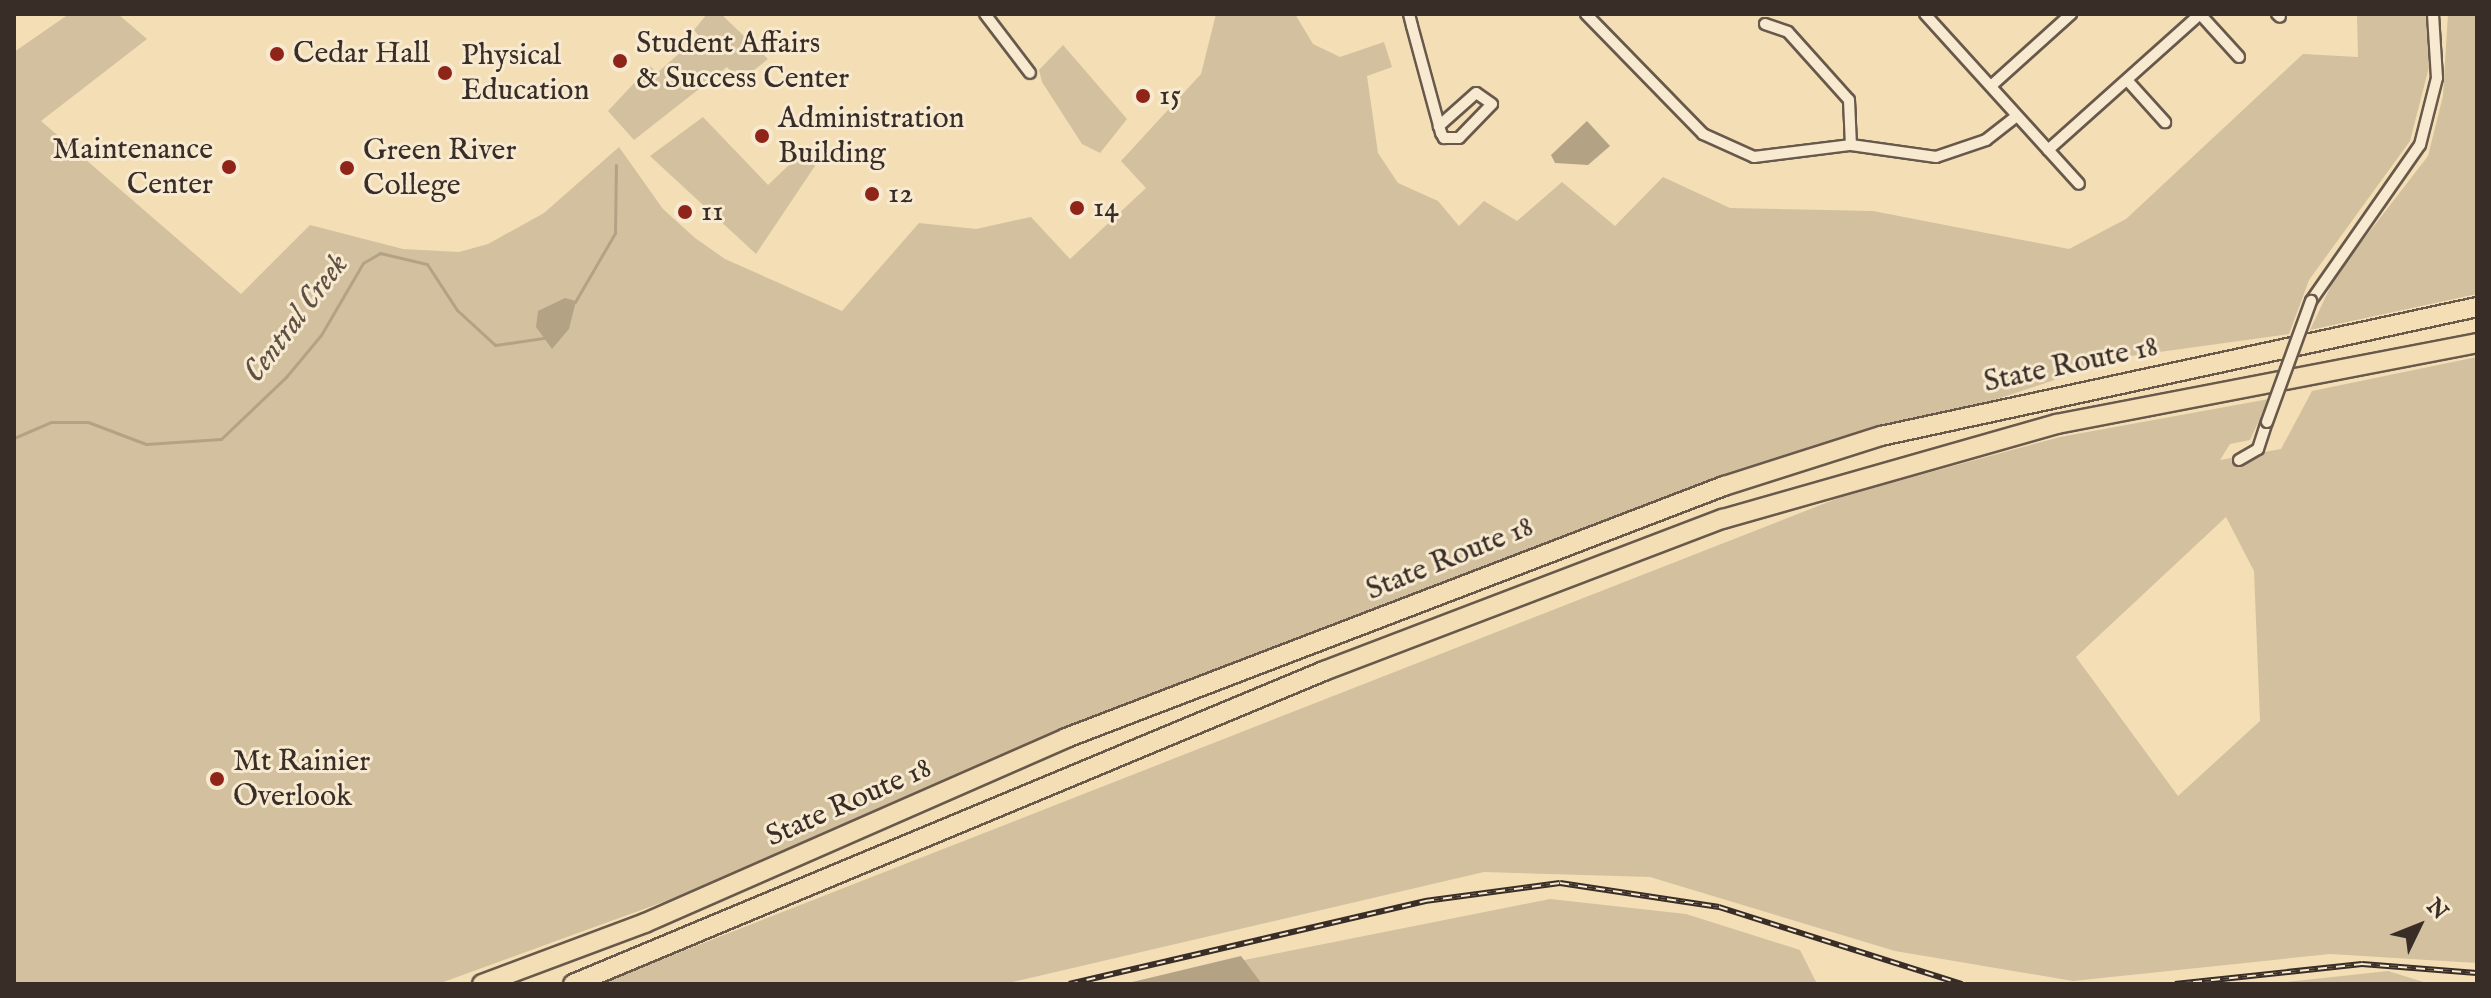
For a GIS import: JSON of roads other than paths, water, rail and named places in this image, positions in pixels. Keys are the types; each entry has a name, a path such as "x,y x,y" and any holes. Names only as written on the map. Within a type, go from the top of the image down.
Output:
{"highway":[{"name":"State Route 18","path":"482,984 645,923 1066,738 1724,486 1881,436 2477,307"},
{"name":"State Route 18","path":"573,984 1324,671 1737,514 2057,424 2477,343"}],"street":[{"path":"985,14 1030,73"},
{"path":"1409,14 1439,126 1444,138 1459,138 1490,109 1489,95 1476,93 1439,126"},
{"path":"1586,14 1716,144 1771,157 1851,145 1920,157 1958,151 2017,116"},
{"path":"1991,86 2071,14"},
{"path":"2048,150 2200,14 2239,57"},
{"path":"2239,460 2258,449 2311,301 2420,145 2437,78 2433,14"},
{"path":"1931,16 2079,184"},
{"path":"1765,24 1788,32 1849,100 1851,145"},
{"path":"2127,80 2165,122"}],"waterway":[{"name":"Central Creek","path":"575,302 615,233 616,165"},
{"name":"Central Creek","path":"14,438 51,422 88,422 146,444 221,439 286,377 321,335 363,263 380,253 427,264 457,310 495,345 544,338"}],"railway":[{"path":"1069,984 1425,901 1560,883 1719,907 1962,984"},
{"path":"2175,984 2362,964 2477,973"}],"place":[{"name":"Cedar Hall","path":"277,54"},
{"name":"Student Affairs & Success Center","path":"620,61"},
{"name":"Physical Education","path":"445,73"},
{"name":"15","path":"1143,96"},
{"name":"Administration Building","path":"762,136"},
{"name":"Maintenance Center","path":"229,167"},
{"name":"Green River College","path":"347,168"},
{"name":"12","path":"872,194"},
{"name":"14","path":"1077,208"},
{"name":"11","path":"685,212"},
{"name":"Mt Rainier Overlook","path":"217,779"}]}
